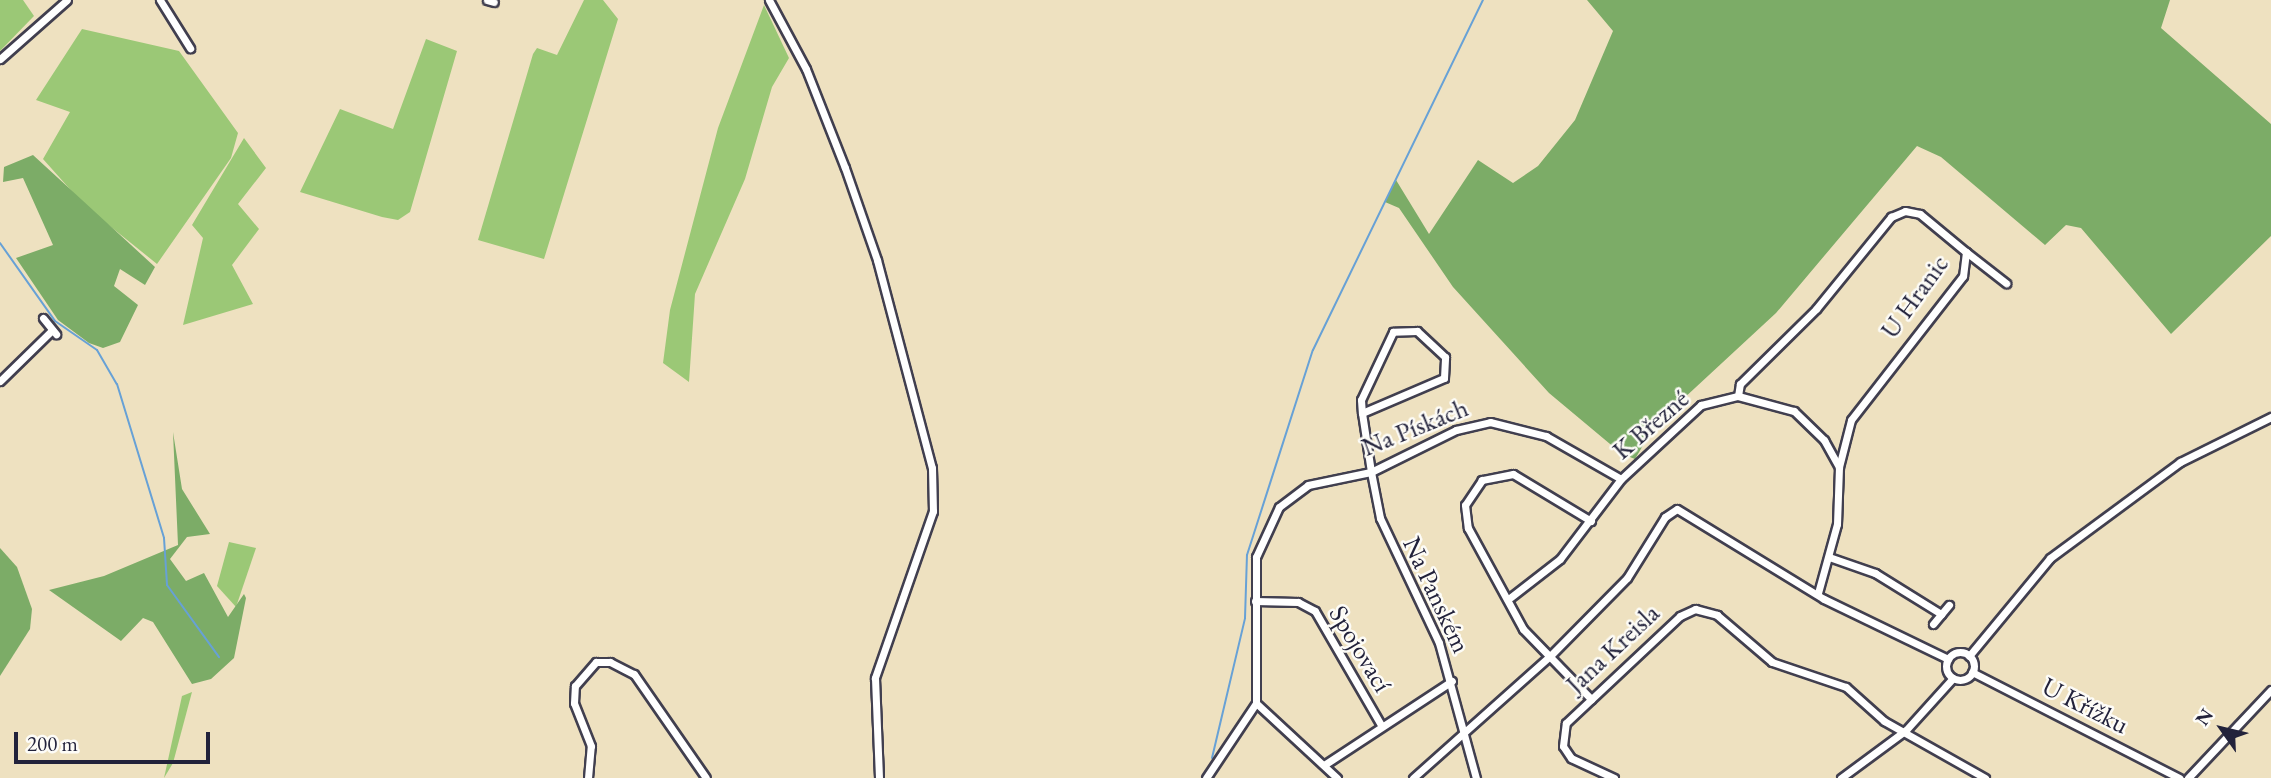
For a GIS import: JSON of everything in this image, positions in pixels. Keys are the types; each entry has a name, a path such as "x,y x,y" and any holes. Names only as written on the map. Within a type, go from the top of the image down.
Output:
{"street":[{"path":"0,60 67,0"},
{"path":"160,0 190,48"},
{"path":"769,0 806,69 845,168 877,260 932,468 933,511 878,665 873,723 879,778"},
{"name":"U Hranic","path":"1738,396 1740,384 1816,309 1891,217 1905,211 1920,214 1966,252 1963,276 1857,408 1839,467 1829,557 1818,593"},
{"path":"1966,252 2006,283"},
{"path":"0,382 54,332 43,318"},
{"name":"Na Panském","path":"1362,414 1444,378 1445,357 1417,331 1394,332 1362,390 1362,414 1371,472 1389,544 1452,681 1476,778"},
{"path":"1738,396 1794,411 1824,440 1839,467"},
{"name":"K Březné","path":"1511,597 1560,559 1621,479 1688,413 1738,396"},
{"path":"1969,656 2050,558 2180,463 2271,417"},
{"name":"Na Pískách","path":"1255,703 1258,547 1279,507 1319,480 1371,472 1468,425 1502,422 1546,436 1621,479"},
{"path":"1591,521 1513,474 1489,476 1474,488 1465,505 1468,528 1511,597 1518,620 1547,659 1591,699"},
{"path":"1413,778 1466,734 1547,659 1626,578 1677,509 1818,593 1948,659 1953,678"},
{"path":"1829,557 1875,573 1941,614"},
{"name":"Spojovací","path":"1255,601 1298,602 1315,611 1381,725"},
{"path":"1933,624 1949,605"},
{"name":"Jana Kreisla","path":"1614,778 1571,758 1563,746 1566,723 1680,616 1695,609 1717,615 1762,657 1846,687 1874,714 1906,730"},
{"path":"1948,659 1958,653 1969,656"},
{"path":"1841,778 1906,730 1953,678 1972,672 1969,656"},
{"path":"587,778 591,746 574,703 575,686 596,662 610,662 634,674 706,778"},
{"name":"U Křížku","path":"1972,672 2179,778"},
{"path":"1324,765 1381,725 1452,681"},
{"path":"2188,778 2269,696"},
{"path":"1206,778 1255,703 1337,778"},
{"path":"1906,730 1985,778"}],"green space":[{"path":"0,0 23,0 34,16 0,51"},
{"path":"584,0 603,0 618,19 544,259 478,240 533,54 537,48 557,55"},
{"path":"1587,0 2170,0 2161,28 2271,124 2271,236 2171,334 2081,228 2066,225 2045,245 1941,157 1917,146 1776,313 1655,425 1635,459 1622,454 1549,393 1453,287 1399,208 1385,202 1396,180 1429,234 1478,160 1513,183 1538,166 1575,120 1613,31"},
{"path":"764,5 789,58 772,87 745,179 695,294 689,382 663,363 670,310 718,128"},
{"path":"82,29 179,51 238,133 231,158 157,264 85,206 43,159 70,112 36,100"},
{"path":"426,39 457,51 410,212 398,220 300,192 340,109 393,129"},
{"path":"244,138 266,168 238,204 259,229 232,265 253,304 183,325 203,238 192,225"},
{"path":"33,155 155,267 145,285 120,269 114,286 138,305 120,342 103,348 89,343 58,320 16,258 53,245 23,178 3,182 4,167"},
{"path":"173,432 182,489 210,534 187,537 170,559 186,581 204,573 228,617 244,594 246,598 234,658 211,679 192,684 153,622 143,618 121,641 49,590 104,576 178,545"},
{"path":"229,542 256,548 236,607 217,586"},
{"path":"0,548 17,567 32,609 30,629 0,676"},
{"path":"192,692 173,763 164,778 182,696"}],"waterway":[{"path":"1212,758 1245,618 1247,555 1313,350 1483,0"},
{"path":"0,243 55,321 97,350 117,384 164,538 167,585 219,657"}]}
